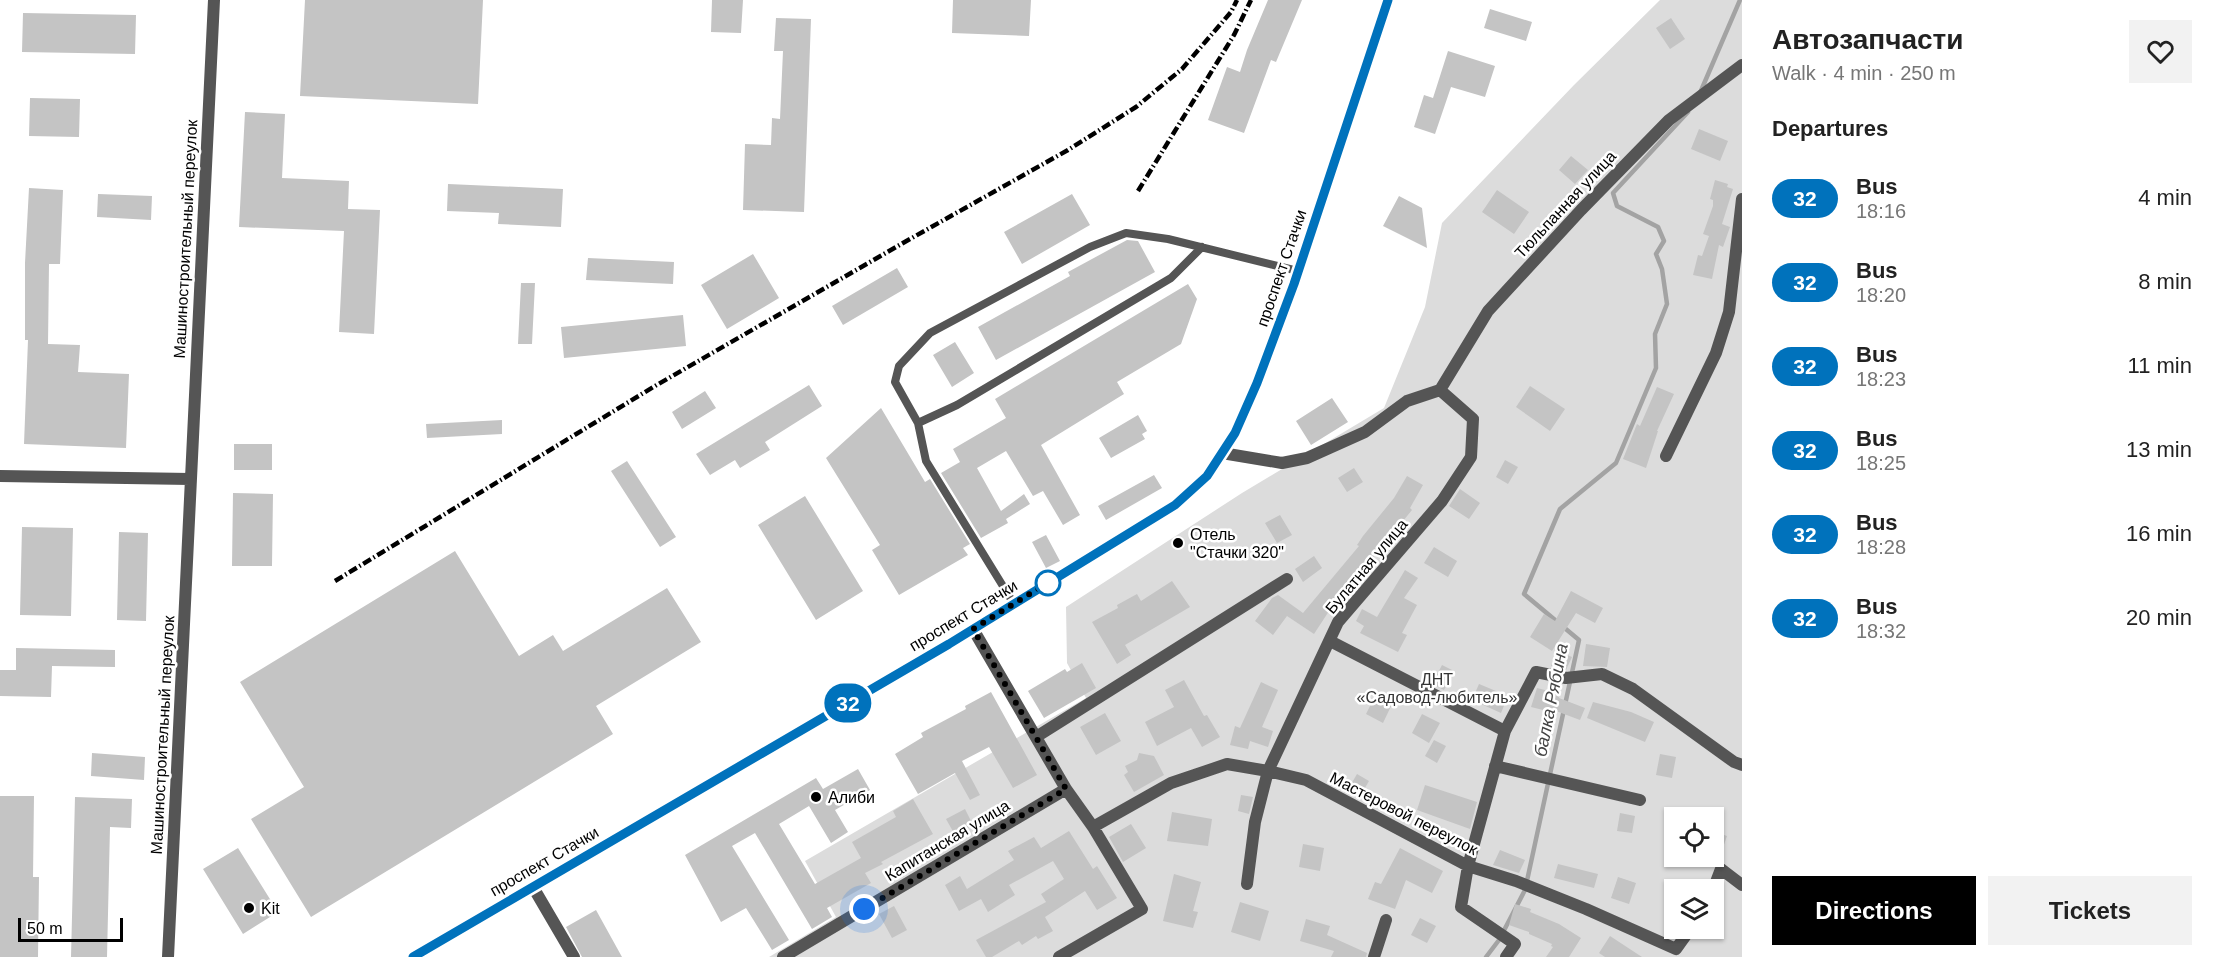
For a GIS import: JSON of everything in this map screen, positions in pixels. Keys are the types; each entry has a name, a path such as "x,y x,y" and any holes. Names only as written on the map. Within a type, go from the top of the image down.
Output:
{"street":[{"name":"Машиностроительный переулок","path":"168,957 214,0"},
{"name":"проспект Стачки","path":"412,957 973,629 1175,505 1207,476 1235,433 1257,383 1299,271 1388,0"},
{"name":"Тюльпанная улица","path":"1440,390 1488,312 1565,227 1669,120 1742,65"},
{"path":"1666,456 1716,353 1729,312 1742,199"},
{"path":"1222,453 1282,463 1307,458 1365,432 1407,401 1440,390"},
{"name":"Булатная улица","path":"1247,884 1255,822 1268,771 1338,622 1442,501 1471,457 1473,419 1440,390"},
{"path":"0,476 190,479"},
{"path":"1036,737 1287,579"},
{"path":"973,629 1066,789 1093,827 1142,909 1059,957"},
{"path":"1330,641 1505,731"},
{"path":"1506,957 1515,944 1461,907 1468,866 1505,731 1536,672 1566,678 1602,674 1633,689 1689,727 1734,762 1742,765"},
{"name":"Мастеровой переулок","path":"1093,827 1171,783 1227,764 1268,771 1306,780 1468,866 1516,881 1586,909 1673,953 1683,939"},
{"path":"1495,766 1640,800"},
{"name":"Капитанская улица","path":"783,957 1066,789"},
{"path":"1717,879 1721,869 1742,885"},
{"path":"533,887 573,957"},
{"path":"1374,957 1386,920"}],"lane":[{"path":"1014,604 926,461 918,423 895,382 898,366 930,333 1090,247 1126,233 1168,239 1299,271"},
{"path":"918,423 957,405 1171,278 1202,247"}],"green space":[{"name":"ДНТ «Садовод-любитель»","path":"1660,0 1742,0 1742,957 769,957 836,917 805,861 1086,698 1067,663 1066,607 1242,493 1384,408 1425,307 1442,223 1574,85"}],"building":[{"path":"305,0 483,0 478,104 300,96"},
{"path":"712,0 743,0 741,33 711,32"},
{"path":"953,0 1031,0 1029,36 952,33"},
{"path":"1268,0 1302,0 1276,62 1271,60 1244,133 1208,120 1227,67 1240,72"},
{"path":"1490,9 1532,22 1526,41 1484,28"},
{"path":"23,13 136,15 135,54 22,52"},
{"path":"776,18 811,19 804,212 743,210 745,144 771,145 772,118 780,119 783,51 774,51"},
{"path":"1671,18 1685,39 1670,49 1656,28"},
{"path":"1448,51 1495,66 1485,97 1451,87 1435,134 1414,127 1424,95 1433,98"},
{"path":"30,98 80,99 79,137 29,136"},
{"path":"245,112 285,114 282,178 349,181 348,209 380,210 374,334 339,332 344,231 239,227"},
{"path":"1699,129 1728,141 1720,161 1691,149"},
{"path":"1571,156 1588,170 1575,184 1559,170"},
{"path":"1715,180 1728,184 1727,187 1733,189 1722,224 1730,227 1723,247 1719,245 1712,279 1693,275 1698,255 1702,256 1709,236 1703,234 1713,206 1713,200 1710,199"},
{"path":"448,184 563,189 561,227 498,224 499,213 447,211"},
{"path":"29,188 63,190 60,264 49,264 48,344 80,345 78,372 129,374 126,448 24,444 28,340 25,340 25,263"},
{"path":"1497,190 1529,212 1514,234 1482,212"},
{"path":"98,194 152,196 151,220 97,217"},
{"path":"1072,194 1090,225 1022,264 1004,232"},
{"path":"1399,196 1422,208 1427,248 1383,226"},
{"path":"1127,240 1138,241 1155,272 996,360 978,327 1070,276 1068,272"},
{"path":"753,254 779,298 727,329 701,285"},
{"path":"588,258 674,262 673,284 586,280"},
{"path":"897,268 908,287 843,325 832,306"},
{"path":"521,283 535,283 532,344 518,344"},
{"path":"1188,284 1197,299 1181,344 1117,382 1124,394 1041,445 1080,515 1063,525 1043,491 1033,496 1006,451 977,468 1001,511 1024,494 1030,504 1006,519 1008,523 981,538 941,473 960,462 953,449 1006,418 995,399"},
{"path":"683,315 686,346 564,358 561,327"},
{"path":"955,342 974,373 952,387 933,355"},
{"path":"809,385 822,406 765,442 770,450 740,468 735,460 710,475 696,454"},
{"path":"1530,386 1565,409 1550,431 1516,407"},
{"path":"1657,387 1674,394 1657,431 1646,468 1623,459 1637,424 1640,426"},
{"path":"705,391 716,408 682,429 672,412"},
{"path":"1332,398 1348,422 1311,445 1296,421"},
{"path":"881,408 925,482 930,479 970,544 963,548 968,555 899,595 872,550 880,545 826,458"},
{"path":"1138,415 1147,431 1142,434 1145,439 1111,458 1099,438"},
{"path":"502,420 502,434 427,438 426,424"},
{"path":"234,444 272,444 272,470 234,470"},
{"path":"1505,460 1518,467 1508,484 1496,477"},
{"path":"627,461 676,537 660,547 611,471"},
{"path":"1354,468 1363,482 1347,492 1338,478"},
{"path":"1154,475 1162,488 1106,520 1098,506"},
{"path":"1407,476 1423,485 1410,508 1412,510 1371,560 1373,562 1331,608 1314,634 1287,616 1273,635 1255,621 1272,598 1278,595 1303,613 1359,546 1357,545 1363,536 1394,498"},
{"path":"1460,489 1480,503 1469,519 1449,506"},
{"path":"233,493 273,494 272,566 232,566"},
{"path":"805,496 863,591 816,620 758,525"},
{"path":"1280,515 1292,535 1277,543 1265,523"},
{"path":"22,527 73,528 71,616 20,615"},
{"path":"119,532 148,533 146,621 117,620"},
{"path":"1046,535 1060,561 1046,568 1032,542"},
{"path":"1434,547 1457,561 1448,577 1424,563"},
{"path":"455,551 519,656 553,635 563,651 667,588 701,642 596,706 613,734 311,917 251,819 304,787 240,682"},
{"path":"1314,556 1322,568 1303,582 1295,569"},
{"path":"1405,570 1418,578 1404,598 1417,605 1402,633 1407,635 1398,652 1360,633 1364,626 1356,621 1362,609 1377,617"},
{"path":"1172,581 1190,607 1125,645 1131,655 1117,664 1092,622 1118,608 1117,605 1137,594 1141,601"},
{"path":"1571,591 1603,608 1595,623 1576,613 1552,651 1530,637 1544,614 1555,621"},
{"path":"1586,644 1610,648 1607,667 1583,666"},
{"path":"16,648 115,650 115,667 52,666 51,697 0,696 0,670 16,670"},
{"path":"1558,651 1572,657 1566,670 1551,666"},
{"path":"1082,663 1096,688 1044,718 1028,691 1065,669 1067,672"},
{"path":"1442,665 1454,671 1444,690 1432,684"},
{"path":"1184,680 1204,716 1207,715 1220,737 1202,747 1191,728 1157,746 1145,722 1174,707 1165,690"},
{"path":"1261,682 1278,690 1262,727 1273,731 1268,747 1250,741 1248,749 1230,745 1235,726 1240,728"},
{"path":"1479,684 1508,696 1501,713 1472,700"},
{"path":"1537,688 1560,694 1559,698 1585,708 1580,720 1556,711 1555,713 1531,707"},
{"path":"991,692 1037,775 1013,788 989,747 962,761 980,795 970,800 955,773 918,794 895,754 923,737 921,733 966,709 965,706"},
{"path":"1376,694 1393,702 1383,723 1366,714"},
{"path":"1593,702 1631,712 1654,722 1645,742 1587,718"},
{"path":"1105,713 1121,741 1096,755 1080,727"},
{"path":"1422,714 1440,723 1429,743 1412,733"},
{"path":"1434,740 1446,746 1437,763 1425,756"},
{"path":"92,753 145,757 144,780 91,776"},
{"path":"1139,753 1154,756 1164,775 1134,792 1124,775 1128,772 1125,766 1137,760"},
{"path":"1660,754 1676,757 1672,778 1656,775"},
{"path":"858,769 870,790 835,810 848,832 831,843 809,806 779,824 815,884 861,858 852,842 896,817 893,811 913,799 933,834 865,873 871,883 827,908 832,917 812,929 755,833 732,846 789,940 772,950 746,908 721,922 685,855 816,778 823,789"},
{"path":"1357,774 1369,781 1362,793 1350,786"},
{"path":"1425,785 1477,802 1470,829 1417,810"},
{"path":"1241,795 1253,797 1249,814 1238,811"},
{"path":"0,796 34,796 33,877 39,877 38,957 0,957"},
{"path":"75,797 132,799 131,828 110,827 107,957 71,957"},
{"path":"965,809 973,825 955,835 946,819"},
{"path":"1172,812 1212,819 1208,846 1167,841"},
{"path":"1620,813 1635,816 1632,833 1617,831"},
{"path":"1131,824 1146,848 1123,862 1109,837"},
{"path":"1069,831 1093,869 1097,866 1117,898 1097,910 1085,891 1045,917 1053,931 1038,939 1036,936 1022,945 1019,941 992,957 986,957 976,940 1046,902 1041,894 1064,879 1053,861 1009,885 1015,895 988,912 981,899 959,911 945,885 960,876 967,889 1014,860 1008,851 1034,837 1041,848"},
{"path":"1303,844 1324,848 1320,871 1299,867"},
{"path":"238,848 278,912 243,934 203,869"},
{"path":"1400,848 1443,871 1432,893 1406,880 1395,909 1368,899 1375,882 1381,884"},
{"path":"1500,850 1525,860 1519,873 1493,865"},
{"path":"1558,864 1598,874 1594,888 1554,878"},
{"path":"1174,874 1201,882 1193,911 1198,912 1193,928 1163,921"},
{"path":"1618,877 1636,883 1629,904 1611,898"},
{"path":"1240,902 1269,911 1260,941 1231,932"},
{"path":"1515,904 1531,909 1530,912 1559,924 1581,938 1569,957 1546,957 1553,947 1552,944 1509,925"},
{"path":"894,906 907,930 892,938 879,914"},
{"path":"596,910 622,957 582,957 566,927"},
{"path":"1420,918 1436,926 1427,943 1411,935"},
{"path":"1306,919 1330,926 1327,935 1367,953 1366,957 1331,957 1334,951 1300,941"},
{"path":"1610,936 1642,957 1605,957 1599,953"}],"waterway":[{"name":"балка Рябина","path":"1700,93 1740,0"},
{"name":"балка Рябина","path":"1486,957 1499,940 1525,890 1579,640 1524,594 1560,509 1616,463 1656,368 1655,334 1667,304 1662,269 1656,254 1664,241 1658,227 1617,206 1613,193 1688,112"}],"railway":[{"path":"335,581 655,386 1068,150 1136,107 1182,69 1231,12 1237,0"},
{"path":"1138,191 1234,35 1251,0"}],"bus line":[{"name":"32","path":"413,957 949,644 1175,505 1207,476 1235,433 1257,383 1294,284 1388,0"}],"place":[{"name":"Отель \"Стачки 320\"","path":"1178,543"},
{"name":"Алиби","path":"816,797"},
{"name":"Kit","path":"249,908"}],"route":[{"path":"864,909 1066,789 973,629 1054,579 1048,583"}]}
